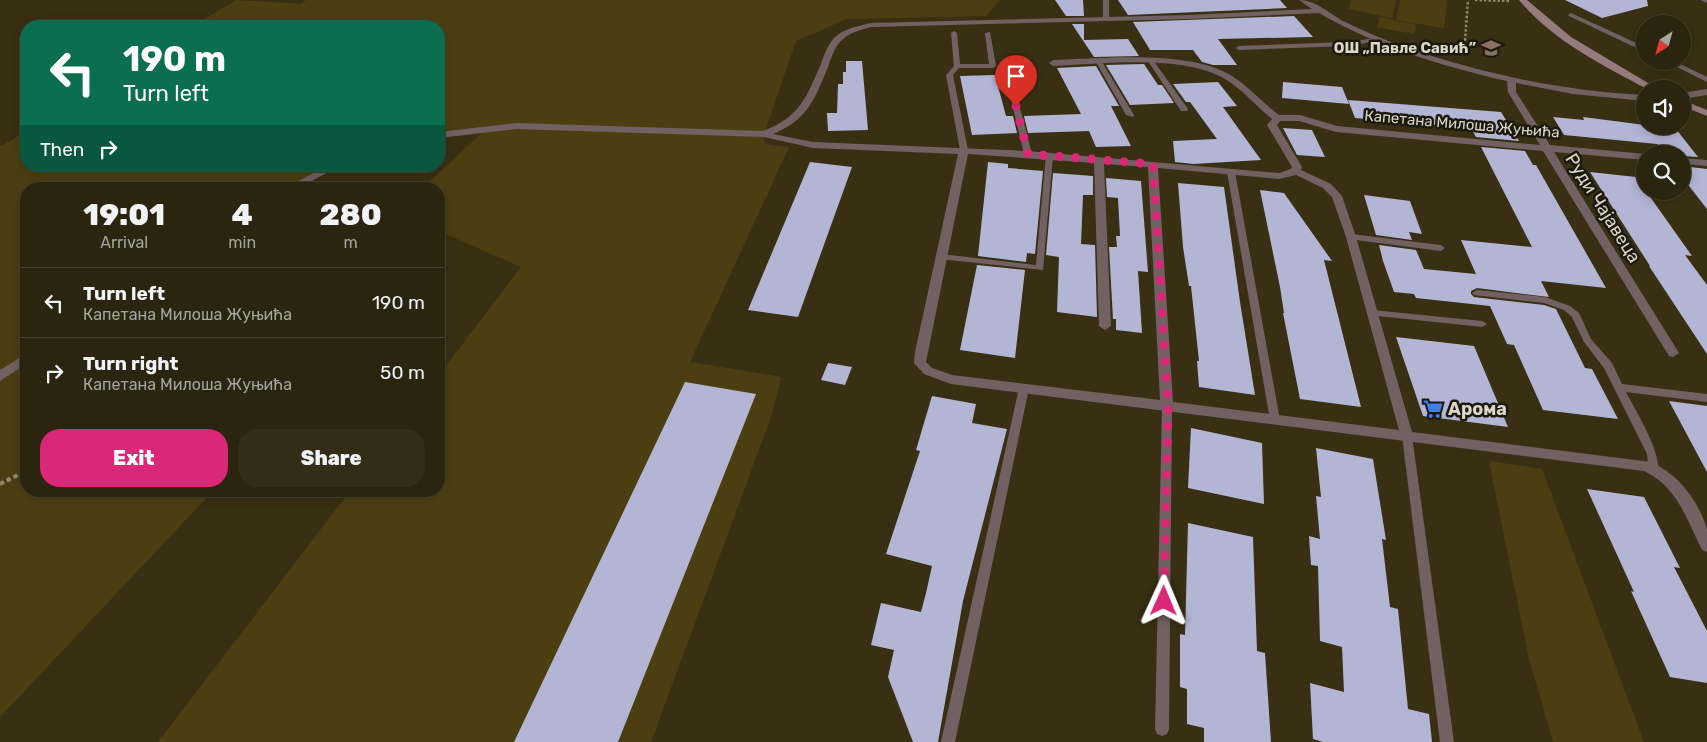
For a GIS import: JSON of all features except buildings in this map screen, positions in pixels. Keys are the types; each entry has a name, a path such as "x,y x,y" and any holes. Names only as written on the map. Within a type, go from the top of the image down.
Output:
{"street":[{"path":"1303,0 1376,40 1463,67 1511,80 1565,91 1636,98"},
{"path":"1522,0 1561,33 1638,80"},
{"path":"764,134 787,122 806,107 831,49 838,39 852,30 884,23 1106,20 1320,11"},
{"path":"1053,64 1151,61 1187,64 1220,73 1277,118 1272,125 1296,167 1296,171"},
{"name":"Руди Чајавеца","path":"1511,80 1512,92 1544,147 1672,353"},
{"path":"1691,95 1707,92"},
{"path":"1691,107 1707,114"},
{"name":"Капетана Милоша Жуњића","path":"1277,118 1300,118 1336,129 1636,156"},
{"path":"445,133 516,126 764,134 790,141 813,144 1028,154 1279,176 1292,174 1296,171"},
{"path":"964,150 921,352 920,363 928,371 937,375 1024,388 1632,464 1653,469 1670,478 1678,488 1707,546"},
{"path":"1099,160 1105,326"},
{"path":"1691,161 1707,163"},
{"path":"1153,164 1168,406"},
{"path":"1296,171 1319,182 1337,196 1351,237 1407,436"},
{"path":"302,182 323,172"},
{"path":"0,376 20,362"}],"lane":[{"path":"1106,0 1106,20"},
{"path":"1571,15 1636,46"},
{"path":"954,33 957,66"},
{"path":"964,150 948,75 957,66 993,66 988,33"},
{"path":"1239,48 1349,44 1376,40"},
{"path":"1151,61 1184,109"},
{"path":"1099,62 1130,115"},
{"path":"1686,70 1707,80"},
{"path":"1008,74 1028,154"},
{"path":"942,257 1040,268 1049,156"},
{"path":"1232,172 1276,420"},
{"path":"1351,237 1441,248"},
{"path":"1477,293 1545,300 1568,308 1576,315 1587,340 1608,366 1652,454 1653,469"},
{"path":"1372,313 1482,324"},
{"path":"1618,387 1707,398"},
{"path":"948,742 1024,388"},
{"path":"1162,729 1168,406"},
{"path":"1407,436 1447,742"}],"path":[{"path":"1463,67 1468,0"},
{"path":"1475,0 1509,2"},
{"path":"0,484 20,474"}],"shaded area":[{"path":"236,0 301,4 306,0 1000,0 986,16 847,19 796,41 764,134 765,144 789,147 690,362 781,377 771,417 651,742 158,742 345,497 445,497 445,367 521,267 445,234 445,182 429,182 440,172 445,172 445,167 487,128 445,135 445,20 203,20"},
{"path":"1351,0 1396,0 1392,18 1349,9"},
{"path":"1400,0 1447,0 1444,28 1396,20"},
{"path":"1380,17 1416,25 1414,34 1377,27"},
{"path":"20,135 20,172 323,172 302,182 20,182 20,497 207,497 0,717 0,145"},
{"path":"1489,461 1542,469 1644,742 1553,742 1529,659"}],"place":[{"name":"ОШ „Павле Савић”","path":"1491,48"},
{"name":"Арома","path":"1433,409"}],"route":[{"path":"1016,106 1028,154 1153,164 1168,406 1164,601"}]}
